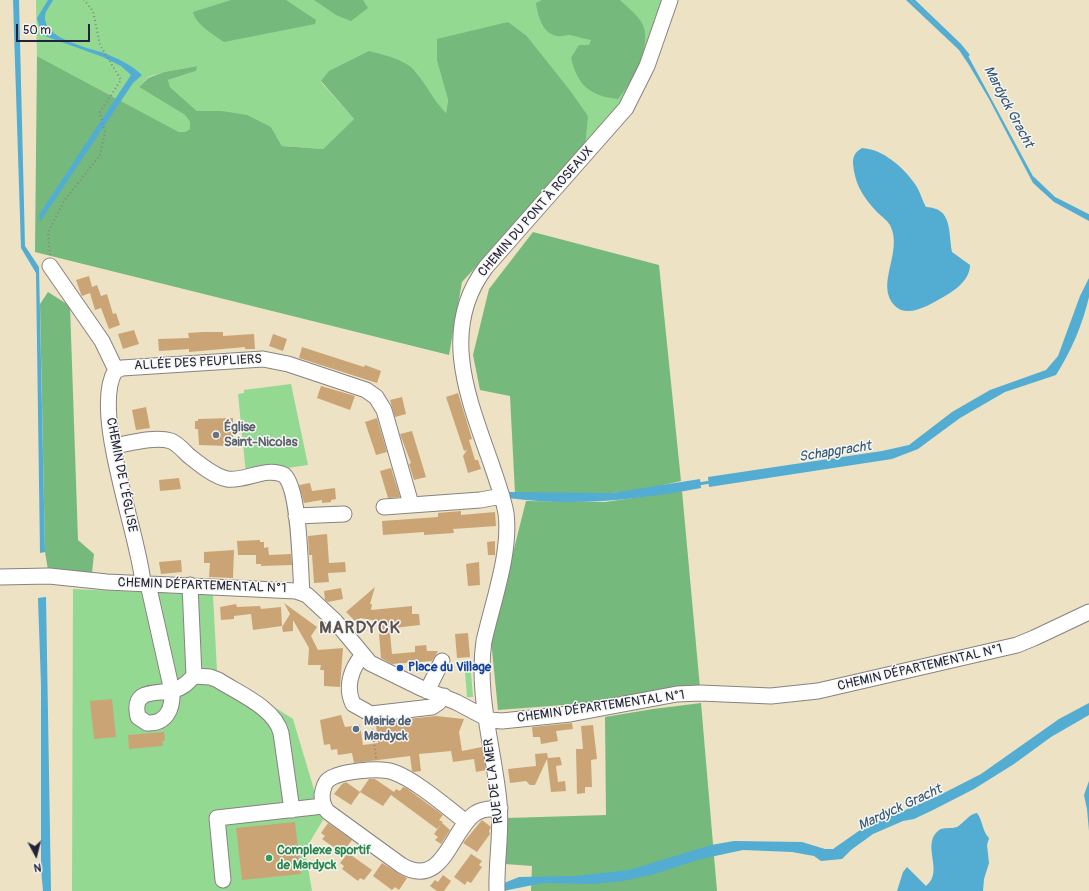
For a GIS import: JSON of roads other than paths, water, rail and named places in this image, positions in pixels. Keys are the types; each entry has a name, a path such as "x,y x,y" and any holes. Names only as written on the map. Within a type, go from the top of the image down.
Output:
{"street":[{"name":"CHEMIN DU PONT À ROSEAUX","path":"485,719 484,645 506,536 505,512 502,496 482,439 462,365 459,339 465,305 474,284 486,267 626,108 644,73 670,0"},
{"path":"50,266 102,342 116,370"},
{"name":"ALLÉE DES PEUPLIERS","path":"116,370 129,366 262,358 288,364 366,390 376,397 384,410 411,504"},
{"name":"CHEMIN DE L'ÉGLISE","path":"116,370 111,381 109,409 114,446 145,584 172,691 184,685 194,676"},
{"path":"114,446 158,440 171,442 216,475 231,479 272,472 284,475 290,484 296,516 302,593"},
{"path":"384,507 480,500 502,496"},
{"path":"296,516 344,514"},
{"name":"CHEMIN DÉPARTEMENTAL N°1","path":"0,577 50,576 107,582 284,589 302,593 311,599 335,621 362,656 374,666 427,691 444,696 485,719 502,721 570,714 677,694 700,693 771,696 826,690 1010,647 1034,638 1089,612"},
{"path":"190,585 194,676 210,677 218,680 262,708 277,721 281,733 292,810"},
{"path":"362,656 351,672 351,699 355,706 371,714 432,707 438,704 444,696"},
{"path":"427,691 442,661"},
{"name":"RUE DE LA MER","path":"485,719 492,750 500,808 497,891"},
{"path":"466,822 403,776 393,772 378,769 344,774 330,779 323,789 324,806 331,814 388,856 406,868 414,870 427,869 440,861 466,822 473,815 480,810 500,808"},
{"path":"223,880 217,818 324,806"}],"water":[{"path":"13,0 19,0 25,246 39,267 45,552 40,553 36,273 21,248"},
{"path":"48,0 53,0 46,11 45,19 47,26 53,32 69,42 104,53 119,60 134,68 142,75 133,83 40,222 39,215 131,75 121,66 103,57 42,35 37,18"},
{"path":"906,0 911,0 966,52 1035,180 1053,196 1089,216 1089,221 1054,202 1033,183 989,99 959,50"},
{"path":"862,148 878,152 892,160 905,172 917,187 926,207 935,208 945,216 948,222 952,252 970,265 968,275 962,284 949,294 920,309 913,311 900,310 889,298 887,288 894,246 893,235 889,223 869,202 857,183 853,160 856,153"},
{"path":"1089,278 1089,297 1083,317 1076,337 1056,375 1005,392 960,418 918,449 892,459 709,487 708,477 882,451 909,445 952,412 990,390 1046,370 1058,356 1080,296"},
{"path":"700,479 701,488 653,496 605,501 532,501 508,498 506,492 612,493"},
{"path":"46,597 51,891 43,891 41,869 41,685 38,598"},
{"path":"1089,703 1089,715 1051,737 1014,764 974,789 933,810 914,819 903,821 873,834 851,850 842,859 821,861 814,856 792,852 743,850 701,859 651,875 623,881 593,884 543,883 503,891 504,883 519,877 575,876 629,870 711,845 734,841 802,842 825,849 833,849 863,828 936,797 981,774 1059,719"},
{"path":"1089,781 1089,831 1084,795"},
{"path":"977,813 989,838 987,845 989,863 984,879 983,891 897,891 903,872 907,867 926,886 931,880 933,873 932,843 934,836 939,830 957,827 971,815"}],"waterway":[{"name":"Mardyck Gracht","path":"913,0 959,44 968,55"},
{"name":"Mardyck Gracht","path":"1033,178 1054,198 1089,216"},
{"name":"Schapgracht","path":"698,484 711,482"}],"place":[{"name":"Église Saint-Nicolas","path":"216,435"},
{"name":"Place du Village","path":"400,668"},
{"name":"Mairie de Mardyck","path":"356,729"},
{"name":"Complexe sportif de Mardyck","path":"269,858"}],"district":[{"name":"MARDYCK","path":"360,629"}]}
